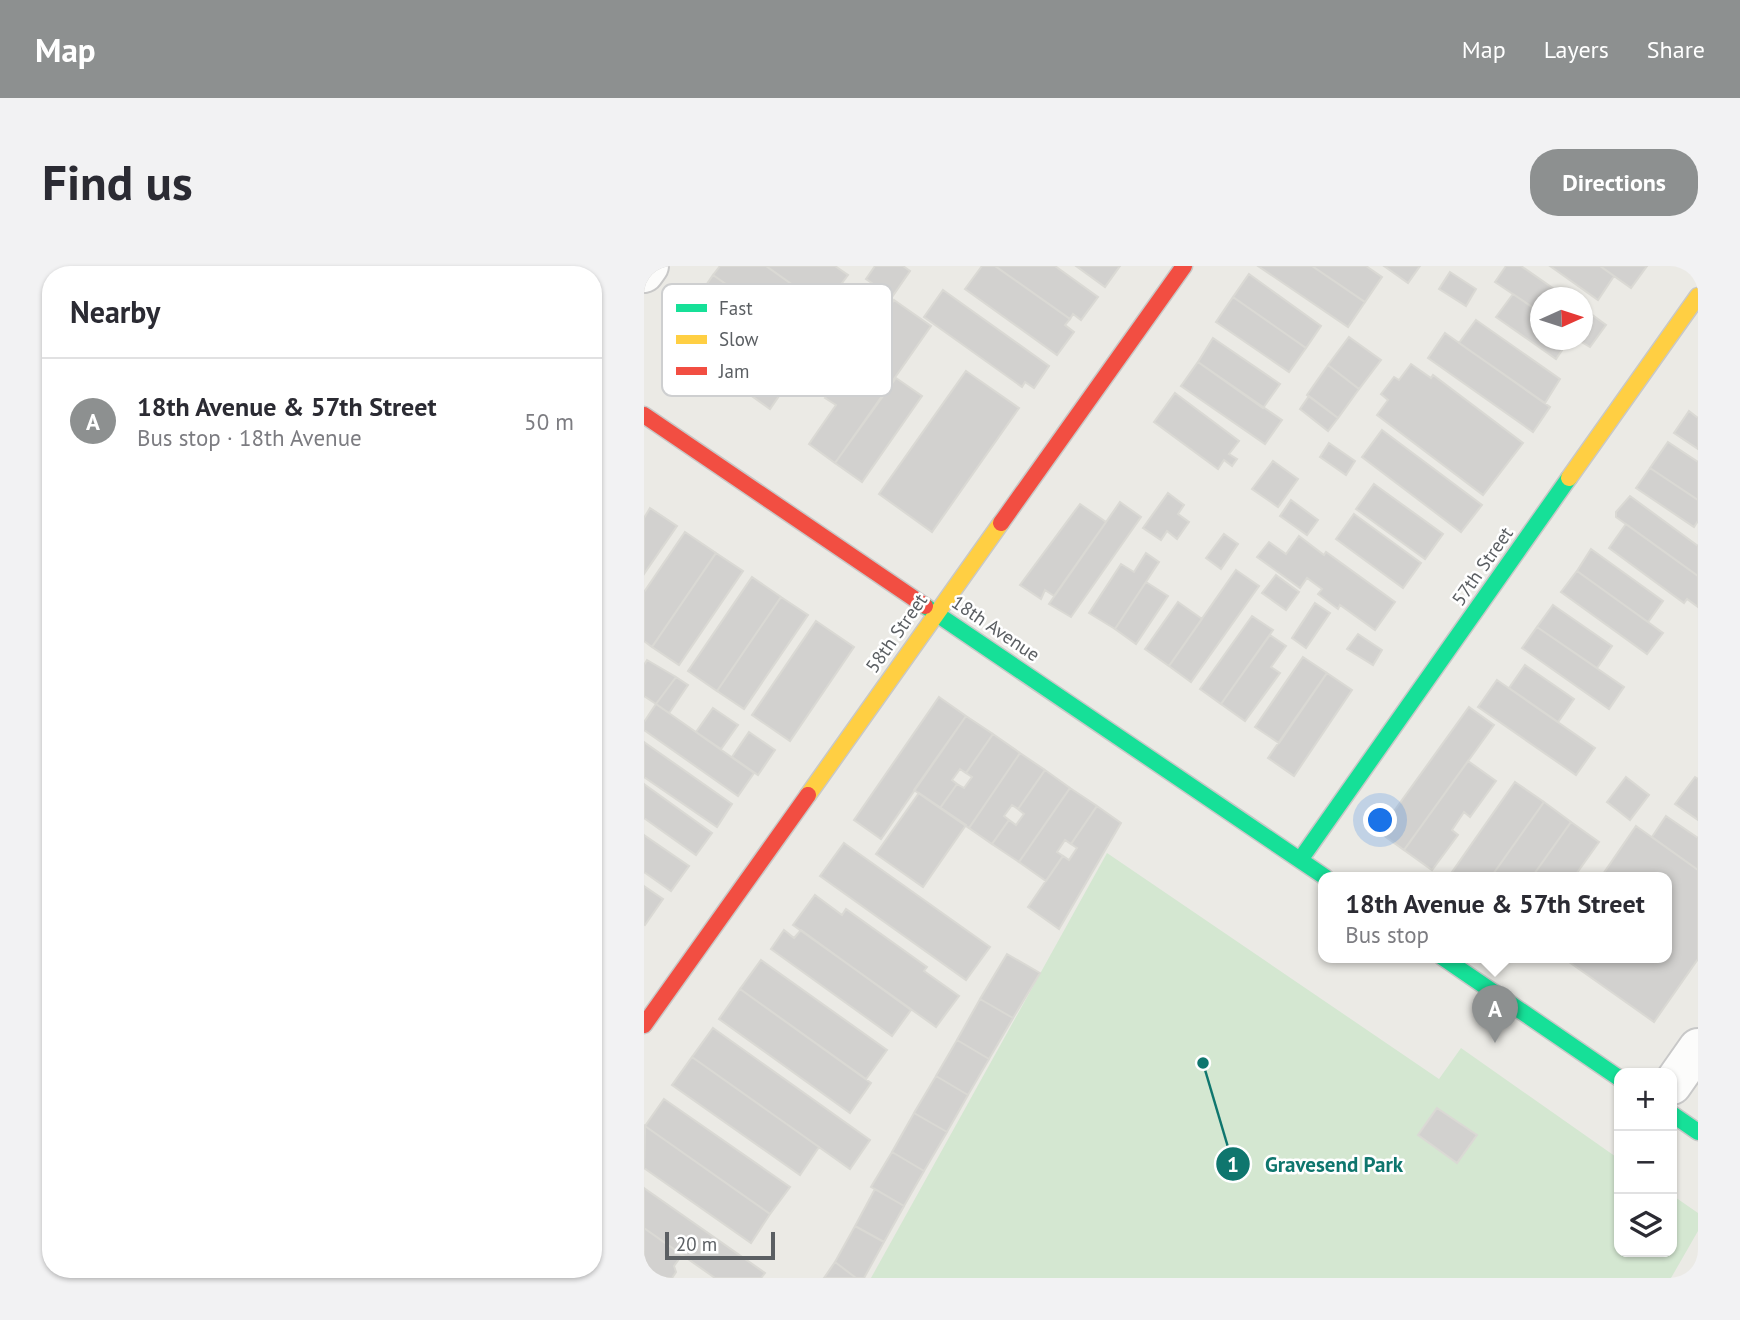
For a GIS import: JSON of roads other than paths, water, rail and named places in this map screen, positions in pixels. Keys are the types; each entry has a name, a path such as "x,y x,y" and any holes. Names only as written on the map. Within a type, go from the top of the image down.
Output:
{"street":[{"path":"644,273 649,266"},
{"name":"58th Street","path":"644,1025 1184,266"},
{"name":"57th Street","path":"1300,860 1698,296"},
{"name":"18th Avenue","path":"644,415 1318,872"},
{"path":"1451,963 1614,1075"},
{"path":"1677,1078 1698,1048"},
{"path":"1677,1117 1698,1132"}],"place":[{"name":"18th Avenue & 57th Street","path":"1495,1043"},
{"name":"Gravesend Park","path":"1203,1063"}]}
